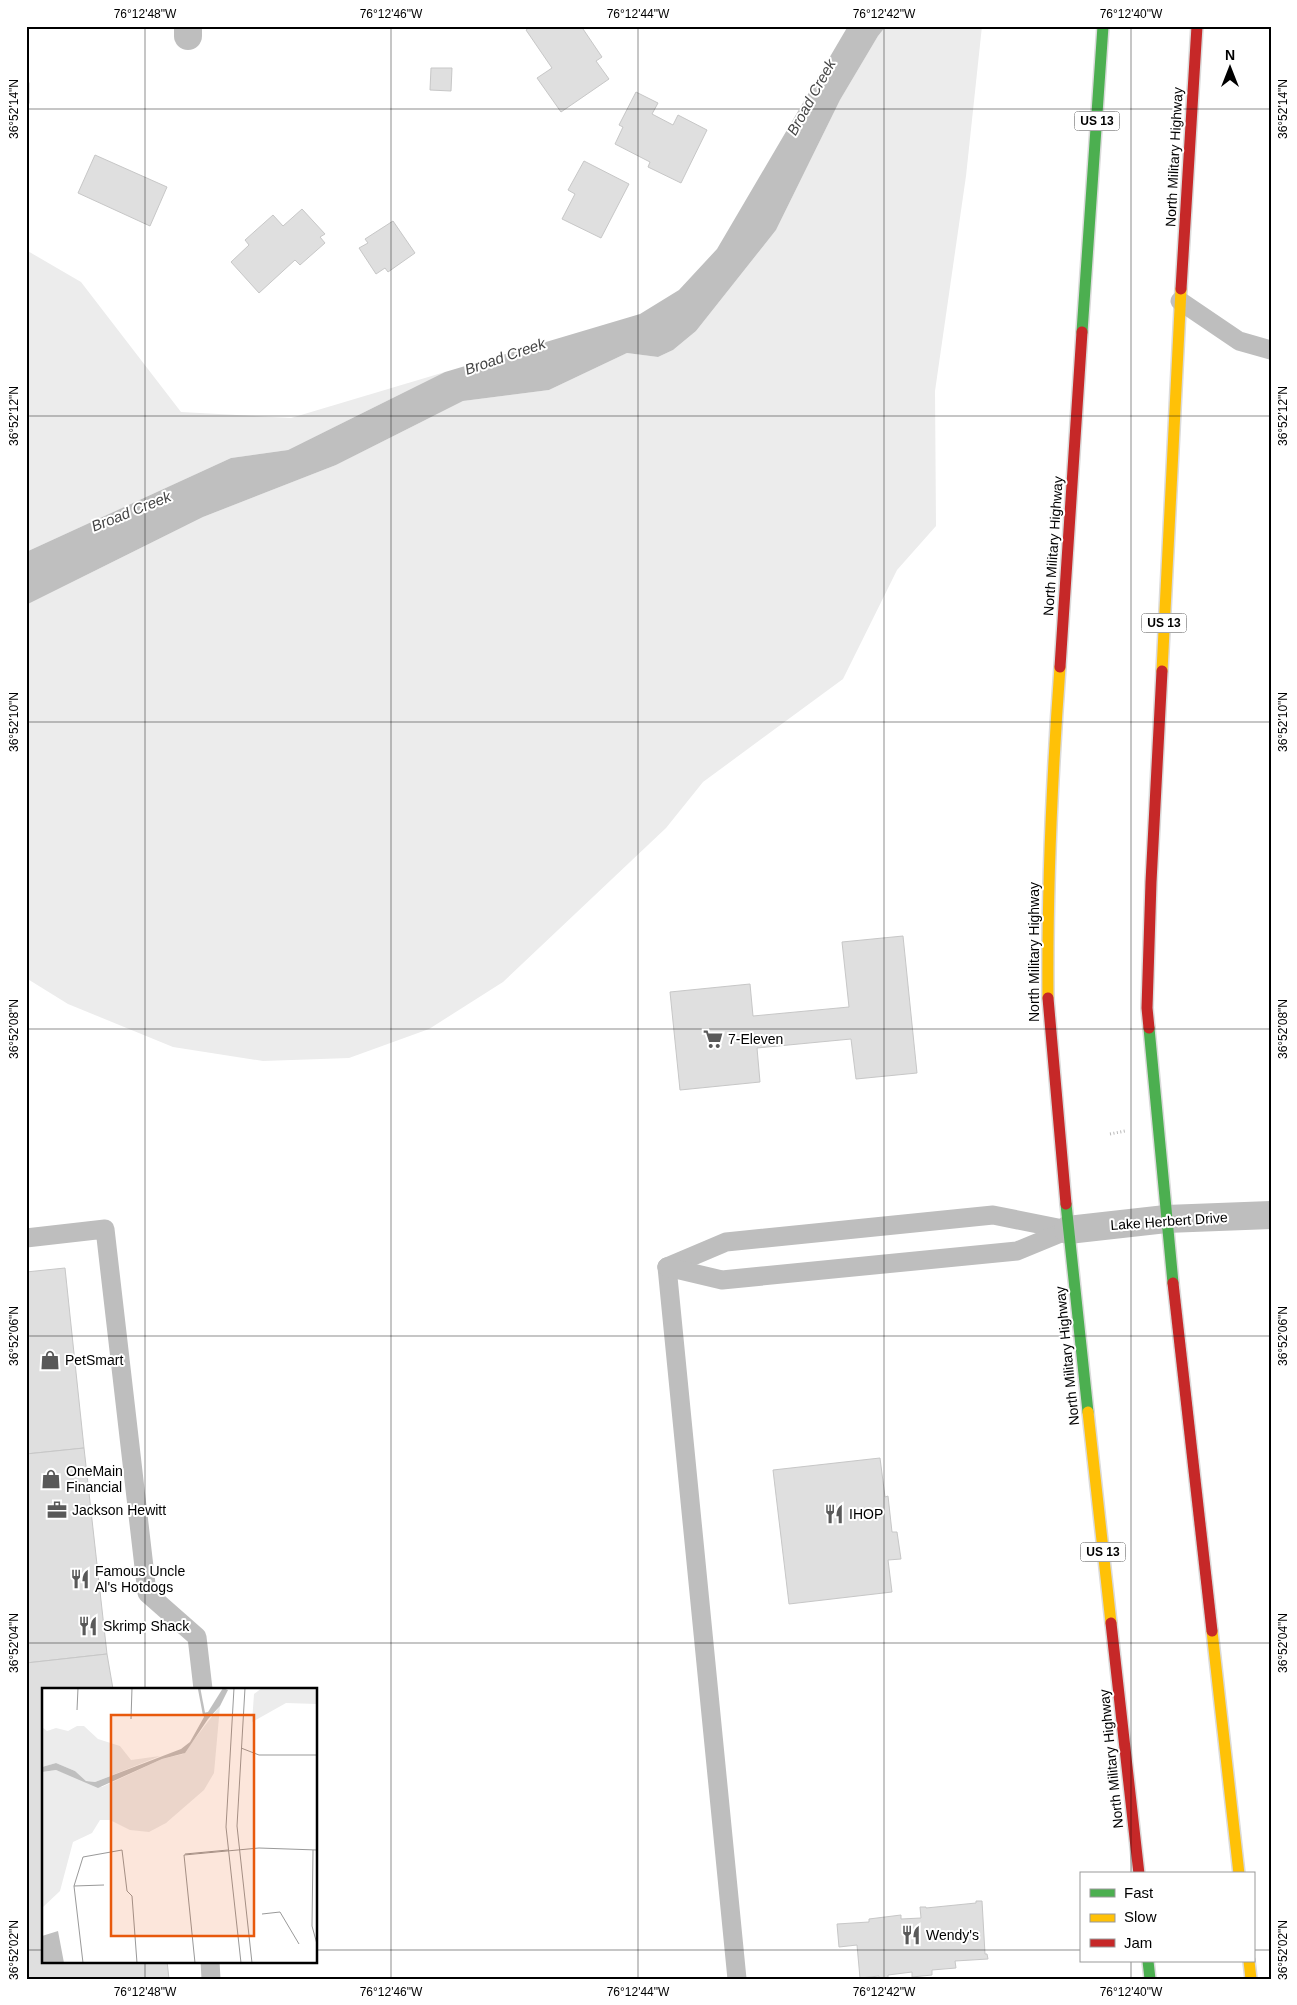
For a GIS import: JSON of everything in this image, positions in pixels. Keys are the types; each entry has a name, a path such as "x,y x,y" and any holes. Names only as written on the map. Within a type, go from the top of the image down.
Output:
{"main road":[{"name":"North Military Highway","path":"1103,26 1053,769 1047,916 1048,1015 1068,1230 1139,1872"},
{"name":"North Military Highway","path":"1197,26 1180,301 1151,882 1147,1008 1166,1219 1239,1872"},
{"path":"1148,1962 1150,1979"},
{"path":"1249,1962 1251,1979"}],"street":[{"name":"Lake Herbert Drive","path":"1068,1230 1166,1219 1271,1215"}],"lane":[{"path":"1180,301 1239,341 1271,350"},
{"path":"667,1267 726,1242 993,1215 1068,1230"},
{"path":"26,1238 105,1229 147,1593 197,1637 203,1688"},
{"path":"667,1267 722,1280 1017,1251 1068,1230"},
{"path":"667,1267 737,1979"},
{"path":"210,1962 211,1979"}],"path":[{"path":"1110,1134 1125,1131"}],"shaded area":[{"path":"886,26 982,26 966,176 935,391 936,526 897,570 843,679 703,782 666,828 503,982 429,1029 349,1058 263,1061 173,1047 68,1004 26,978 26,605 203,517 336,465 463,401 549,390 627,353 658,357 673,350 696,331 776,230 840,100 878,36"},
{"path":"26,250 81,282 181,412 291,418 445,372 288,450 231,458 26,552"}],"water":[{"name":"Broad Creek","path":"848,26 886,26 878,36 840,100 776,230 696,331 673,350 658,357 627,353 549,390 463,401 336,465 203,517 26,605 26,552 231,458 288,450 445,372 640,314 679,290 717,249"}],"building":[{"path":"531,26 581,26 602,57 596,61 609,79 561,112 537,78 552,68 526,30"},
{"path":"431,68 452,68 451,91 430,90"},
{"path":"26,83 29,83 29,103 26,103"},
{"path":"636,92 658,103 652,114 673,125 678,115 707,130 681,183 648,167 650,162 615,144 623,127 619,125"},
{"path":"95,155 167,187 150,226 78,193"},
{"path":"584,161 629,184 601,238 562,219 575,194 568,190"},
{"path":"302,209 325,234 320,237 325,243 300,265 295,260 259,293 231,262 249,245 245,240 273,215 283,226"},
{"path":"393,221 415,253 388,272 385,268 376,274 359,248 368,243 365,239"},
{"path":"903,936 917,1073 856,1079 851,1039 757,1048 760,1082 680,1090 670,992 750,984 753,1016 849,1007 842,942"},
{"name":"PetSmart","path":"65,1268 84,1448 26,1454 26,1272"},
{"path":"84,1448 107,1654 26,1663 26,1454"},
{"name":"IHOP","path":"880,1458 885,1497 888,1496 892,1532 897,1532 901,1559 888,1560 892,1592 789,1604 773,1470"},
{"path":"107,1654 113,1688 42,1688 42,1962 167,1962 169,1979 26,1979 26,1663"},
{"name":"Wendy's","path":"976,1901 982,1901 985,1954 987,1954 988,1959 955,1961 956,1968 932,1970 932,1975 912,1977 912,1972 888,1975 888,1979 879,1979 879,1976 860,1978 857,1945 839,1947 837,1924 869,1922 869,1919 901,1915 901,1919 921,1918 920,1907 976,1903"}],"traffic: fast":[{"path":"1082,332 1103,26"},
{"path":"1149,1028 1173,1283"},
{"path":"1066,1204 1088,1412"},
{"path":"1148,1962 1150,1979"}],"traffic: slow":[{"path":"1162,671 1181,289"},
{"path":"1048,998 1051,832 1060,667"},
{"path":"1088,1412 1111,1623"},
{"path":"1212,1631 1239,1872"},
{"path":"1249,1962 1251,1979"}],"traffic: jam":[{"path":"1181,289 1197,26"},
{"path":"1060,667 1082,332"},
{"path":"1149,1028 1147,1008 1151,882 1162,671"},
{"path":"1048,998 1066,1204"},
{"path":"1173,1283 1212,1631"},
{"path":"1111,1623 1139,1872"}],"place":[{"name":"7-Eleven","path":"713,1039"},
{"name":"PetSmart","path":"50,1360"},
{"name":"OneMain Financial","path":"51,1479"},
{"name":"Jackson Hewitt","path":"57,1510"},
{"name":"IHOP","path":"834,1514"},
{"name":"Famous Uncle Al's Hotdogs","path":"80,1579"},
{"name":"Skrimp Shack","path":"88,1626"},
{"name":"Wendy's","path":"911,1935"}]}
